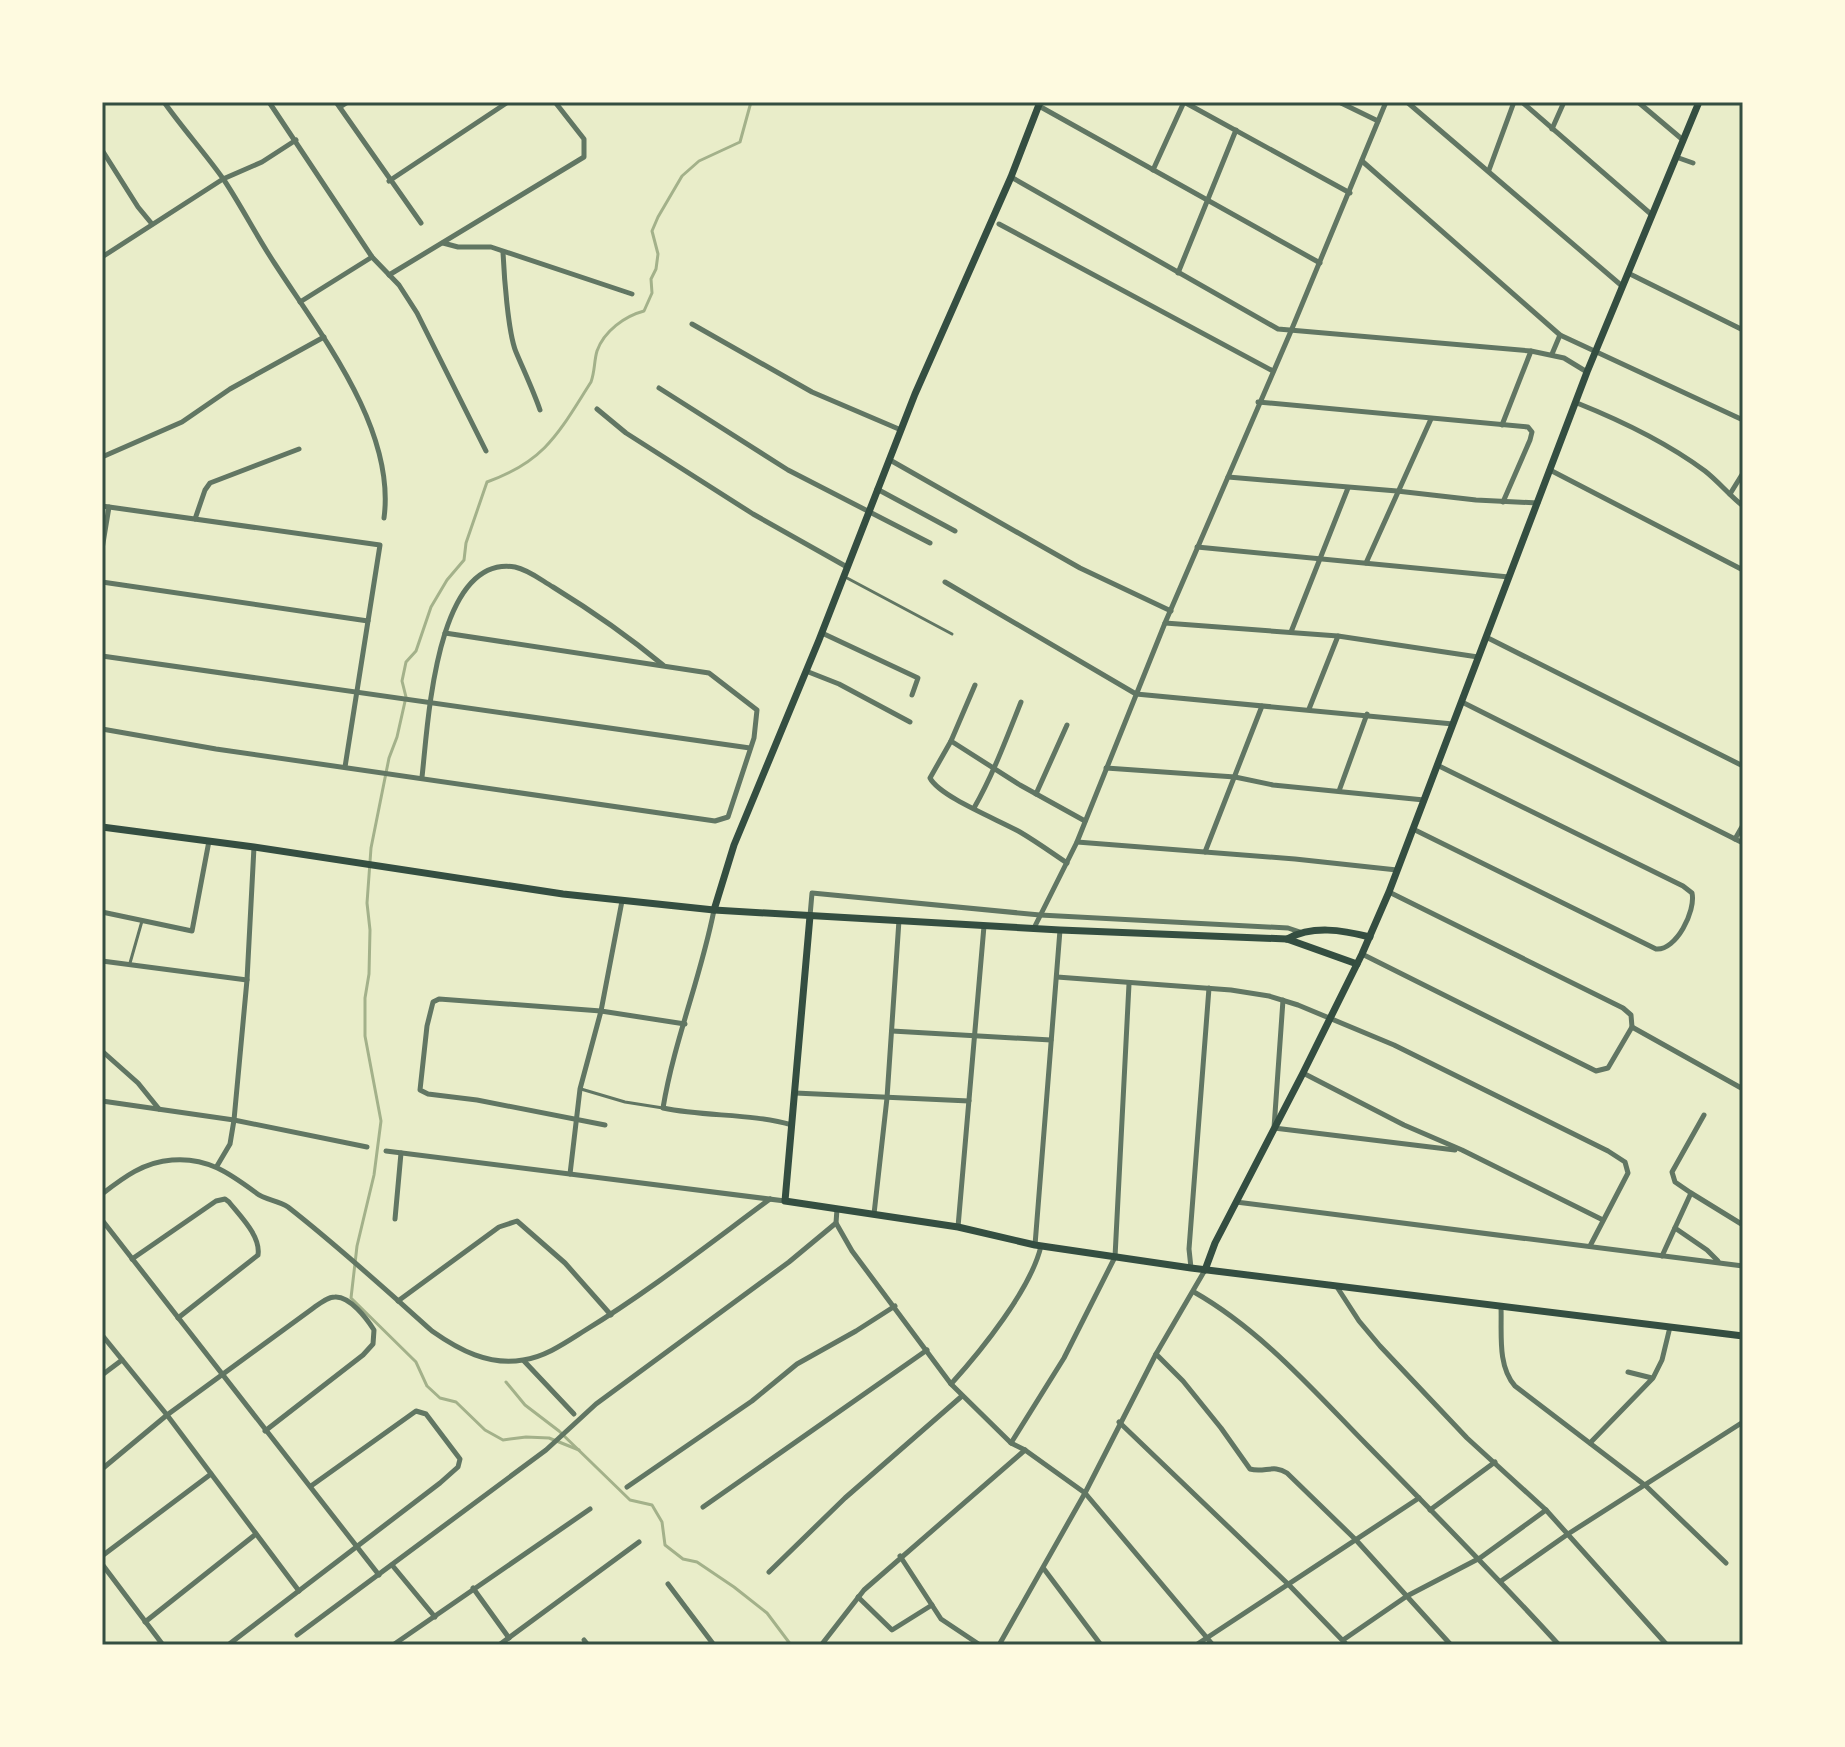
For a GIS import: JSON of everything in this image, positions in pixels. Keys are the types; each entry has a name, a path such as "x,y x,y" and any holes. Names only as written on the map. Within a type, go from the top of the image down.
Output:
{"main road":[{"path":"1205,1270 1236,1202 1370,937 1587,372 1699,102"},
{"path":"714,910 734,845 788,718 918,386 1040,104"},
{"path":"102,827 563,894 714,910 1060,930 1287,939 1357,964"},
{"path":"810,916 785,1201 958,1227 1038,1245 1205,1270 1743,1336"},
{"path":"1287,939 1300,932 1336,930 1370,937"}],"street":[{"path":"164,102 223,179 343,366 378,450 387,496 384,518"},
{"path":"269,102 372,257 399,285 417,313 486,451"},
{"path":"348,102 338,105 421,223"},
{"path":"389,181 508,102"},
{"path":"389,275 584,157 584,139 555,102"},
{"path":"1153,171 1184,102 1350,193"},
{"path":"1339,102 1378,121"},
{"path":"1034,928 1077,842 1165,623 1386,102"},
{"path":"1407,102 1623,286"},
{"path":"1489,170 1514,102"},
{"path":"1522,102 1652,216"},
{"path":"1552,129 1564,102"},
{"path":"1638,102 1684,140"},
{"path":"1040,104 1153,171 1320,263"},
{"path":"1178,273 1236,130"},
{"path":"102,257 223,179 262,162 296,140"},
{"path":"102,150 152,224"},
{"path":"1676,157 1693,163"},
{"path":"1362,161 1560,335 1743,420"},
{"path":"1011,177 1278,329 1531,351 1552,354 1587,372"},
{"path":"999,224 1273,371"},
{"path":"443,243 458,247 491,247 632,294"},
{"path":"503,252 513,343 540,410"},
{"path":"300,302 372,257"},
{"path":"1628,273 1743,330"},
{"path":"692,324 812,392 902,431"},
{"path":"1552,354 1560,335"},
{"path":"102,457 182,422 230,389 324,337"},
{"path":"1502,425 1531,351"},
{"path":"659,388 753,450 930,543"},
{"path":"1258,402 1528,427 1532,432 1503,502"},
{"path":"1577,403 1627,424 1666,446 1710,474 1743,506"},
{"path":"597,409 626,433 753,514 847,567"},
{"path":"1366,563 1431,419"},
{"path":"195,519 210,483 299,449"},
{"path":"890,460 1080,568 1171,611"},
{"path":"1550,470 1743,570"},
{"path":"1730,494 1743,473"},
{"path":"1228,477 1539,503"},
{"path":"1291,632 1348,487"},
{"path":"877,489 955,531"},
{"path":"102,549 106,507 380,545 345,767"},
{"path":"1197,547 1509,577"},
{"path":"422,777 438,652 464,594 481,572 497,567 524,570 593,611 664,666"},
{"path":"102,582 368,621"},
{"path":"945,582 1136,694 1453,724"},
{"path":"1165,623 1338,636 1478,657"},
{"path":"102,729 715,821 728,817 754,738 757,710 709,673 445,633"},
{"path":"822,633 918,678 912,695"},
{"path":"1309,709 1338,636"},
{"path":"1486,637 1743,766"},
{"path":"102,656 750,748"},
{"path":"806,671 839,684 910,722"},
{"path":"975,685 951,741 930,778 931,782 1019,831 1067,863"},
{"path":"974,808 990,779 1021,702"},
{"path":"1462,702 1743,843"},
{"path":"1205,852 1262,706"},
{"path":"1339,791 1367,714"},
{"path":"1036,794 1067,725"},
{"path":"951,741 1085,821"},
{"path":"1413,829 1656,949 1665,949 1674,940 1692,910 1692,893 1683,886 1437,765"},
{"path":"1106,768 1235,777 1273,785 1424,800"},
{"path":"1735,839 1743,825"},
{"path":"102,912 187,931 194,928 209,841"},
{"path":"1077,842 1397,870"},
{"path":"217,1166 230,1144 234,1120 247,980 254,847"},
{"path":"1362,954 1589,1068 1604,1070 1632,1027 1631,1015 1623,1008 1389,892"},
{"path":"810,916 812,893 1040,915 1272,927 1300,932"},
{"path":"570,1174 580,1089 601,1011 622,899"},
{"path":"714,910 663,1108 697,1115 769,1119 792,1125"},
{"path":"874,1215 887,1098 899,920"},
{"path":"958,1227 984,926"},
{"path":"951,1384 1010,1307 1036,1262 1060,930"},
{"path":"102,961 247,980"},
{"path":"1057,977 1209,988 1283,1000 1394,1045 1619,1157 1628,1169 1590,1246"},
{"path":"1011,1443 1064,1358 1115,1257 1129,984"},
{"path":"1191,1268 1189,1249 1209,988"},
{"path":"605,1125 428,1094 419,1087 430,1006 439,999 601,1011 685,1024"},
{"path":"1283,1000 1274,1128 1462,1150"},
{"path":"1632,1027 1743,1089"},
{"path":"892,1031 1051,1040"},
{"path":"102,1051 144,1089 160,1110"},
{"path":"1303,1073 1603,1220"},
{"path":"794,1093 969,1101"},
{"path":"102,1101 234,1120 367,1147"},
{"path":"1704,1115 1672,1172 1675,1182 1743,1225"},
{"path":"386,1151 785,1201"},
{"path":"395,1219 401,1153"},
{"path":"102,1194 140,1167 171,1160 217,1166 239,1178 255,1193 288,1208 432,1331 465,1352 490,1358 523,1360 555,1349 611,1315 770,1199"},
{"path":"1662,1256 1691,1193"},
{"path":"132,1259 210,1204 225,1199 259,1246 256,1259 178,1318"},
{"path":"1236,1202 1743,1266"},
{"path":"837,1209 836,1223 852,1251 951,1384 1011,1443 1085,1493 1213,1645"},
{"path":"102,1220 379,1575"},
{"path":"398,1301 490,1233 517,1221 565,1263 611,1315"},
{"path":"297,1635 546,1450 596,1404 836,1223"},
{"path":"1675,1228 1707,1250 1718,1262"},
{"path":"999,1645 1085,1493 1156,1354 1205,1270"},
{"path":"1337,1287 1380,1346 1467,1438 1546,1510 1667,1645"},
{"path":"1194,1292 1232,1316 1286,1364 1480,1558 1559,1645"},
{"path":"102,1469 167,1415 312,1309 337,1296 347,1301 374,1330 373,1344 265,1431"},
{"path":"627,1487 752,1401 797,1364 895,1306"},
{"path":"1501,1306 1503,1358 1510,1381 1646,1486 1726,1563"},
{"path":"1590,1443 1653,1378 1662,1360 1670,1327"},
{"path":"102,1335 167,1415 299,1591"},
{"path":"703,1507 927,1350"},
{"path":"1156,1354 1183,1381 1250,1469 1281,1468 1356,1540 1451,1645"},
{"path":"102,1375 122,1360"},
{"path":"523,1360 574,1414"},
{"path":"1628,1372 1653,1378"},
{"path":"769,1572 845,1498 962,1396"},
{"path":"228,1645 440,1483 460,1463 459,1455 426,1414 413,1412 311,1486"},
{"path":"1119,1422 1345,1643 1407,1596 1480,1558 1546,1510"},
{"path":"1501,1581 1568,1534 1743,1422"},
{"path":"822,1644 858,1597 900,1556 1025,1450"},
{"path":"1430,1510 1495,1462"},
{"path":"102,1556 211,1474"},
{"path":"1196,1645 1420,1498"},
{"path":"393,1645 590,1509"},
{"path":"145,1622 256,1534"},
{"path":"499,1645 639,1542"},
{"path":"1709,1560 1716,1553"},
{"path":"900,1556 941,1619 980,1645"},
{"path":"102,1564 163,1645"},
{"path":"392,1565 435,1617"},
{"path":"1044,1568 1101,1645"},
{"path":"668,1584 714,1645"},
{"path":"473,1588 509,1638"},
{"path":"858,1597 892,1630 932,1605"}],"lane":[{"path":"843,576 952,634"},
{"path":"129,965 142,921"},
{"path":"580,1089 625,1102 663,1108"}],"waterway":[{"path":"579,1450 549,1438 503,1440 485,1430 456,1402 440,1398 427,1386 416,1362 351,1298 357,1246 374,1175 381,1121 365,1036 371,848 389,758 406,697 402,681 406,662 416,651 431,607 447,580 464,560 466,543 487,482 524,465 549,443 591,382 597,351 605,337 623,321 644,311 652,293 651,279 656,269 658,254 652,231 658,217 682,176 699,161 740,142 751,102"},
{"path":"506,1382 525,1405 559,1431 630,1500 652,1505 662,1522 665,1545 683,1559 697,1562 767,1613 791,1645"}]}
